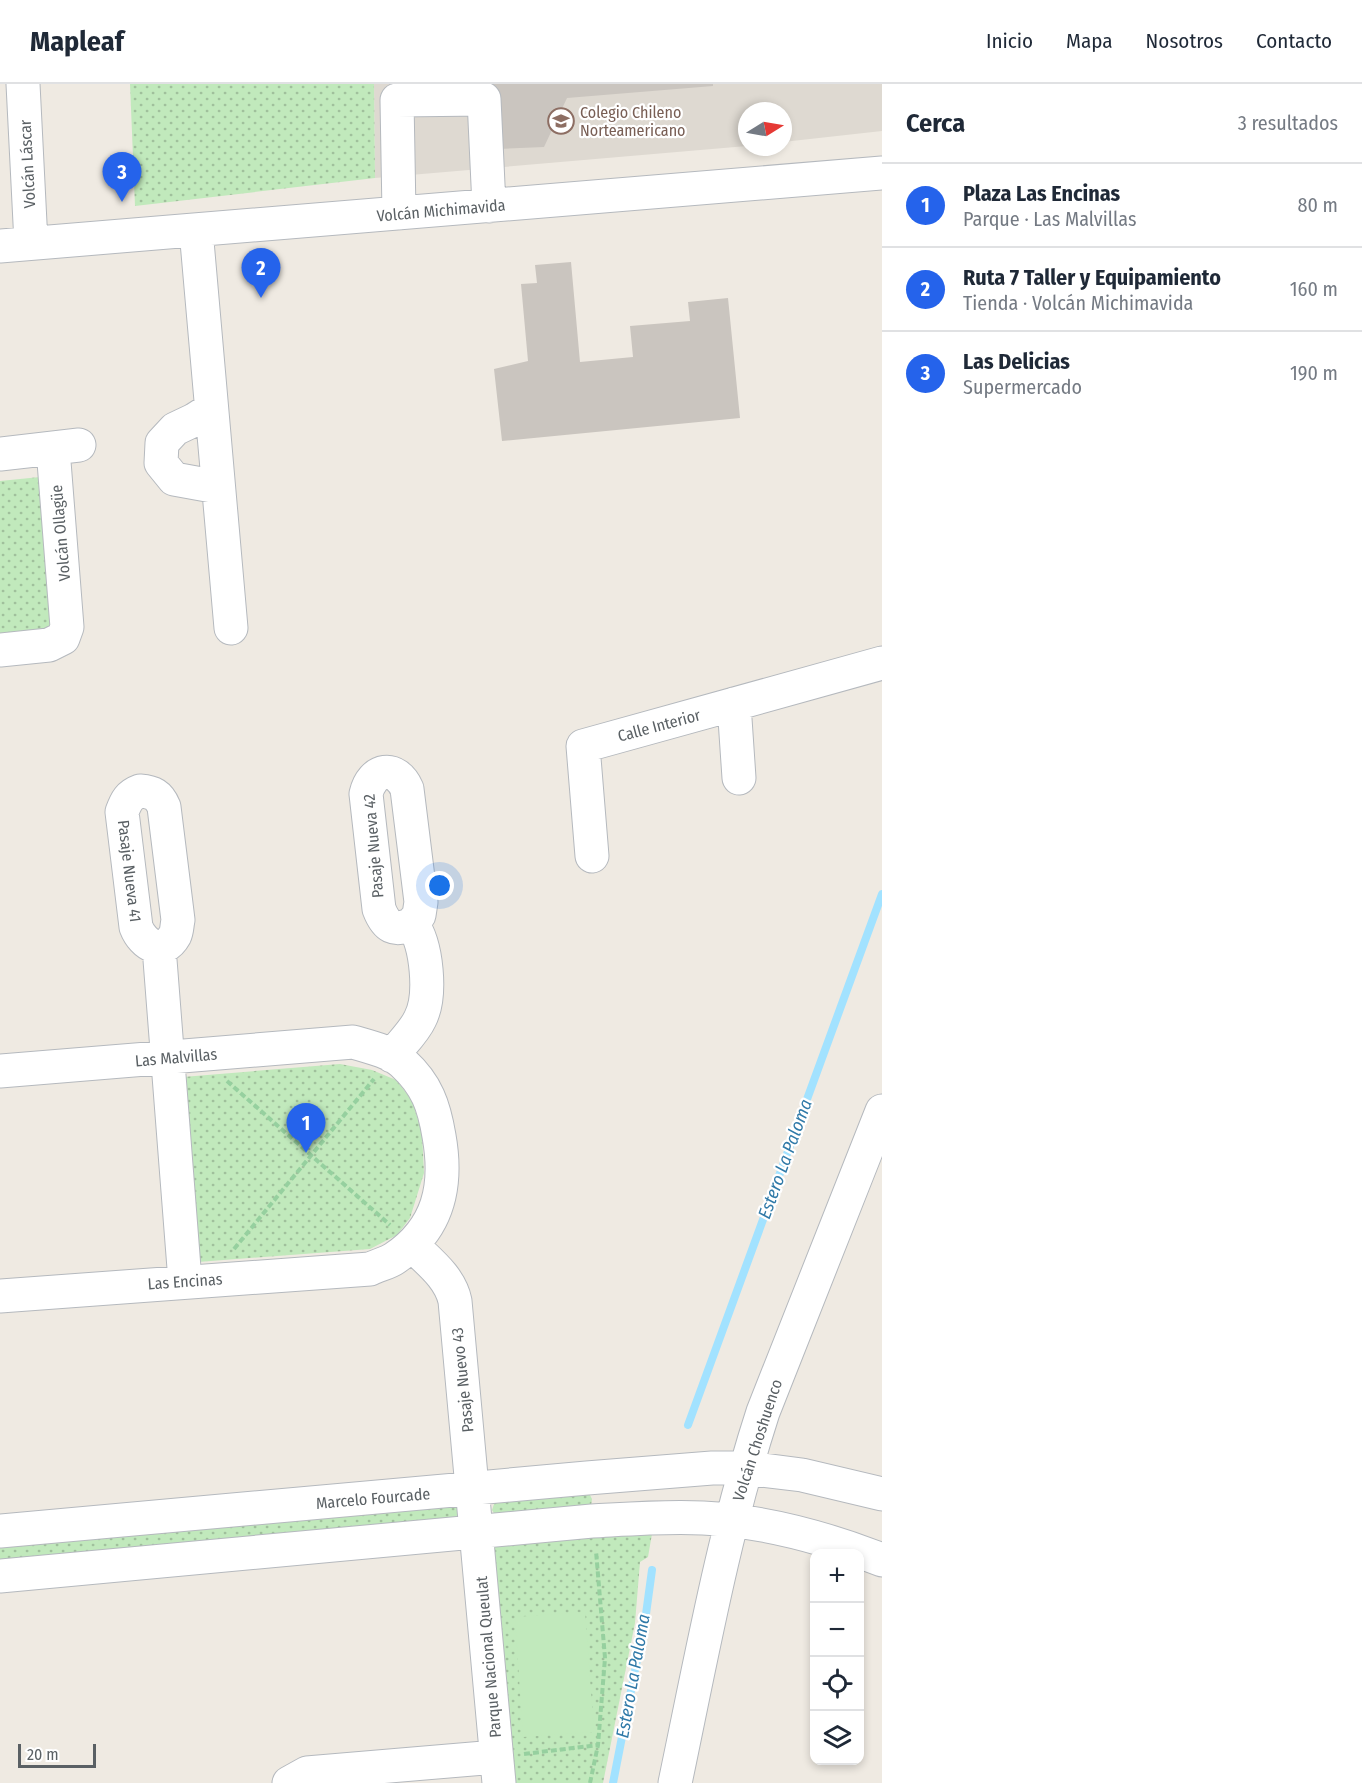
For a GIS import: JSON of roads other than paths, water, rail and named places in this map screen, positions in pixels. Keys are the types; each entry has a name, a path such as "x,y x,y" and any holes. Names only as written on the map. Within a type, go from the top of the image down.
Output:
{"street":[{"name":"Volcán Láscar","path":"16,245 23,84"},
{"path":"399,213 397,100 484,99 489,206"},
{"name":"Volcán Michimavida","path":"16,245 882,173"},
{"path":"196,230 231,628"},
{"path":"211,409 175,429 162,443 161,464 174,479 218,487"},
{"name":"Volcán Ollagüe","path":"0,454 66,447 68,617 63,638 57,642 38,647 0,650"},
{"name":"Calle Interior","path":"592,856 583,746 882,663"},
{"path":"735,704 739,778"},
{"path":"412,924 421,938 423,948 426,999 421,1018 392,1056 402,1062 421,1081 434,1107 441,1146 443,1182 438,1204 428,1225 412,1245"},
{"path":"159,947 183,1056 197,1280"},
{"name":"Las Malvillas","path":"0,1071 352,1042 381,1050 392,1056"},
{"name":"Volcán Choshuenco","path":"675,1783 732,1522 763,1412 882,1111"},
{"name":"Las Encinas","path":"0,1296 370,1269 393,1260 412,1245"},
{"name":"Pasaje Nuevo 43","path":"412,1245 443,1276 453,1292 477,1531"},
{"name":"Marcelo Fourcade","path":"0,1531 712,1468 746,1468 813,1477 882,1494"},
{"path":"0,1576 477,1531 667,1517 706,1518 821,1538 882,1560"},
{"name":"Parque Nacional Queulat","path":"477,1531 497,1770"},
{"path":"288,1783 307,1773 497,1770"}],"waterway":[{"name":"Estero La Paloma","path":"688,1425 882,894"},
{"name":"Estero La Paloma","path":"613,1783 646,1614 652,1570"}],"place":[{"name":"Colegio Chileno Norteamericano","path":"561,121"},
{"name":"Las Delicias","path":"122,202"},
{"name":"Ruta 7 Taller y Equipamiento","path":"261,298"},
{"name":"Plaza Las Encinas","path":"306,1153"}]}
